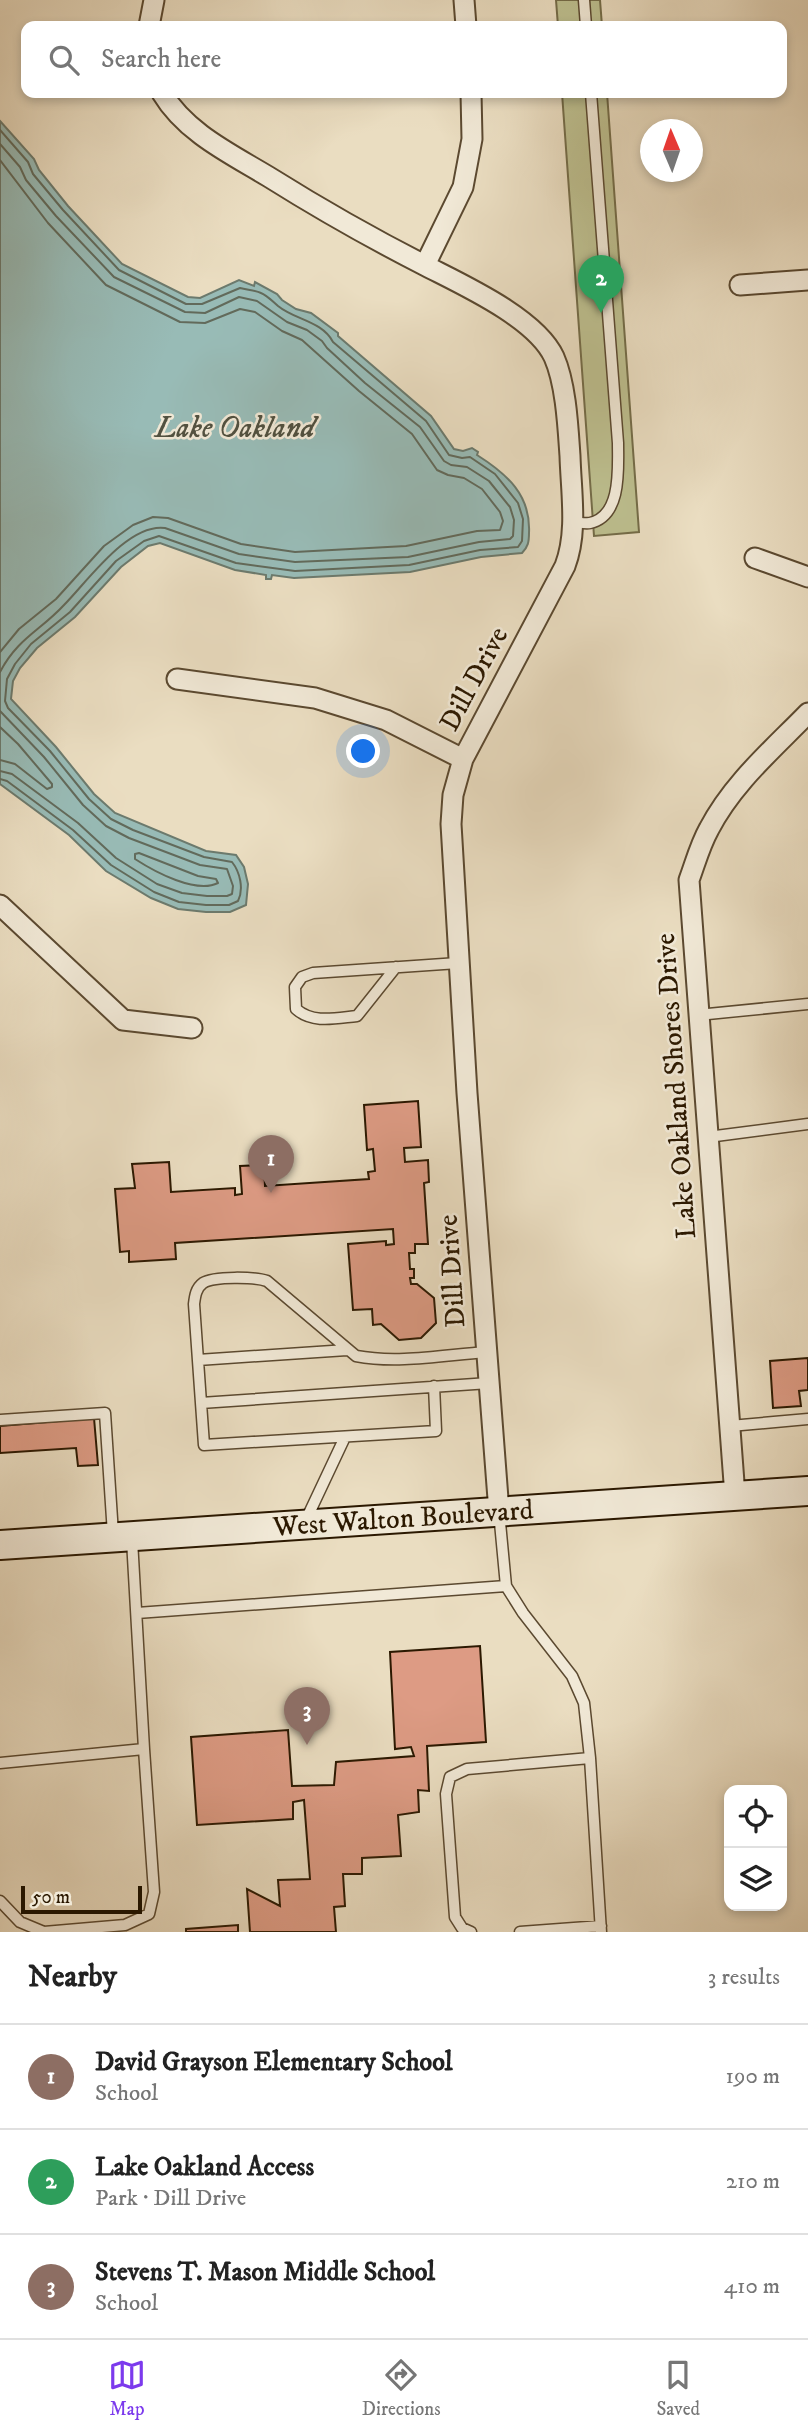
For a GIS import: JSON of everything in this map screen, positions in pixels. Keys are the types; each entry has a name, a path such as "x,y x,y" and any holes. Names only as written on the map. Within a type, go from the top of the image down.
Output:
{"main road":[{"name":"West Walton Boulevard","path":"0,1545 808,1490"}],"street":[{"path":"150,21 154,0"},
{"path":"464,0 466,21"},
{"name":"Dill Drive","path":"167,98 202,136 304,198 480,292 529,326 553,356 560,378 568,435 572,522 570,553 463,759 453,795 451,824 458,963 499,1512"},
{"path":"425,265 463,187 472,139 471,98"},
{"path":"740,285 808,280"},
{"path":"755,558 808,577"},
{"path":"177,679 314,698 348,707 386,720 463,759"},
{"name":"Lake Oakland Shores Drive","path":"735,1496 689,880 707,832 724,802 756,764 806,718"},
{"path":"0,905 122,1020 192,1028"}],"lane":[{"path":"584,0 586,21"},
{"path":"572,522 590,523 607,512 614,500 618,471 591,98"},
{"path":"396,967 357,1016 314,1019 304,1016 296,1009 295,987 302,977 313,973 396,967 458,963"},
{"path":"698,1015 808,1004"},
{"path":"708,1138 808,1124"},
{"path":"434,1387 436,1431 204,1445 195,1294 202,1284 211,1280 259,1279 267,1282 356,1356 370,1359 486,1352"},
{"path":"198,1360 347,1349"},
{"path":"201,1403 489,1383"},
{"path":"0,1420 105,1413 137,1613 154,1892 149,1914 125,1925 44,1932 20,1922 0,1901"},
{"path":"730,1426 808,1419"},
{"path":"304,1525 345,1437"},
{"path":"499,1512 506,1586 523,1614 572,1676 584,1703 601,1929 520,1932"},
{"path":"137,1613 506,1586"},
{"path":"0,1763 144,1749"},
{"path":"471,1932 462,1928 455,1917 446,1794 450,1777 467,1769 590,1758"}],"green space":[{"path":"556,0 600,0 602,21 558,21"},
{"path":"562,98 607,98 639,532 594,536"}],"water":[{"name":"Lake Oakland","path":"0,121 34,159 39,170 68,206 122,264 188,297 200,298 239,280 254,286 255,282 296,309 311,313 338,333 338,336 431,416 454,449 463,451 472,448 507,478 526,507 529,539 522,553 481,557 410,572 294,578 272,575 271,579 266,579 266,575 235,570 160,543 148,546 121,567 75,617 37,648 20,668 13,681 11,699 56,747 94,794 115,813 206,851 236,855 244,867 248,884 246,905 230,912 178,909 151,898 106,871 69,835 0,784"}],"building":[{"path":"418,1101 421,1147 404,1148 405,1162 428,1160 429,1182 424,1183 428,1244 415,1244 415,1253 409,1253 410,1269 414,1269 414,1278 410,1278 411,1284 417,1284 434,1298 436,1323 421,1338 399,1340 381,1324 373,1325 372,1309 353,1310 348,1244 386,1241 386,1245 394,1244 393,1229 175,1243 176,1259 129,1262 129,1251 120,1252 115,1189 135,1188 132,1164 169,1162 171,1192 235,1188 235,1195 242,1194 240,1166 264,1165 265,1186 369,1179 368,1172 375,1171 373,1149 367,1150 364,1105"},
{"path":"808,1358 808,1390 799,1391 801,1406 773,1408 770,1361"},
{"path":"94,1418 98,1465 78,1466 76,1448 0,1453 0,1426"},
{"path":"480,1646 486,1742 427,1746 429,1791 418,1790 419,1812 398,1815 401,1856 362,1858 362,1874 343,1874 345,1906 334,1907 336,1932 250,1932 247,1889 280,1906 278,1880 310,1879 304,1800 293,1802 293,1819 197,1825 191,1737 288,1730 292,1786 334,1785 336,1762 414,1756 411,1747 395,1749 390,1652"},
{"path":"238,1925 238,1932 186,1932 186,1929"}],"place":[{"name":"Lake Oakland Access","path":"601,313"},
{"name":"David Grayson Elementary School","path":"271,1193"},
{"name":"Stevens T. Mason Middle School","path":"307,1745"}]}
